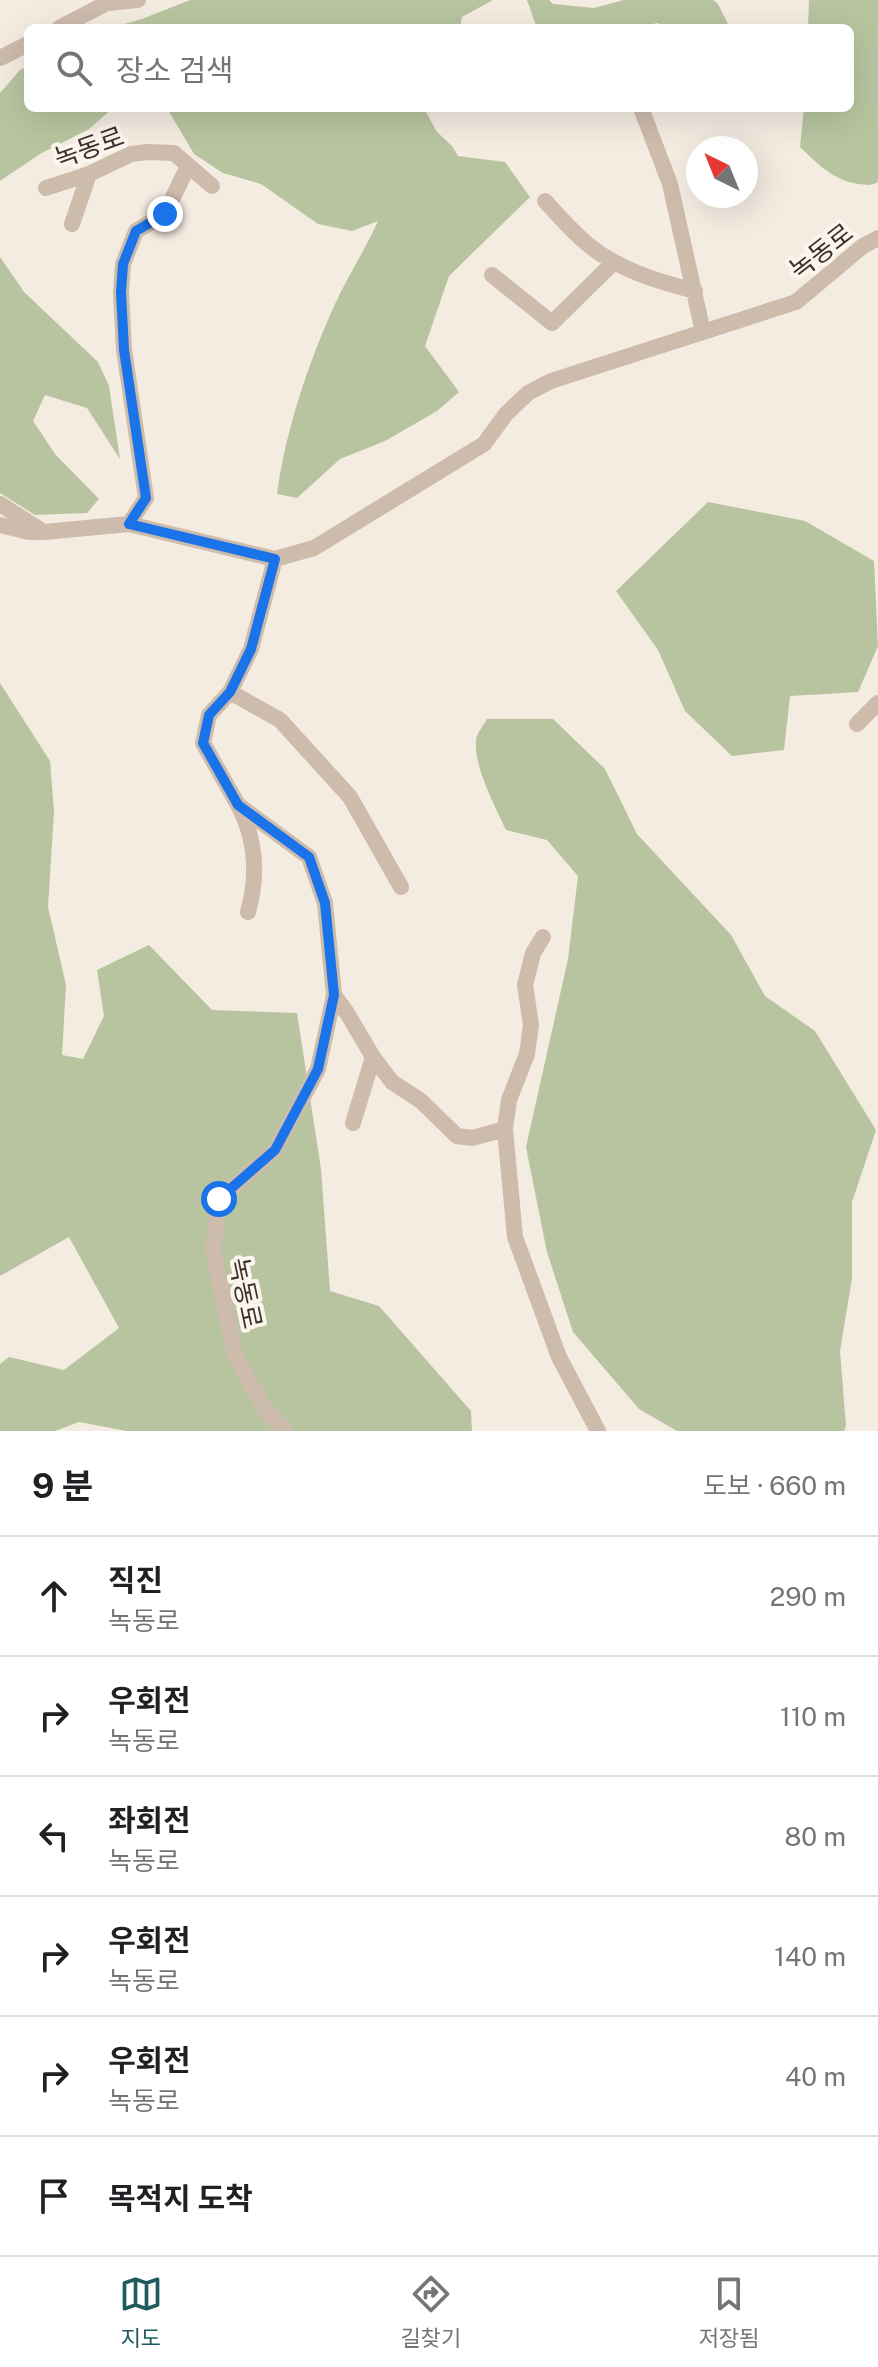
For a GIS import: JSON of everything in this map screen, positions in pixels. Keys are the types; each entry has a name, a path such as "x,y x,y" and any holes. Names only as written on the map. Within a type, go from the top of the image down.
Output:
{"street":[{"path":"67,24 107,3 138,0"},
{"path":"0,58 24,46"},
{"path":"643,112 670,184 703,332"},
{"name":"녹동로","path":"46,188 89,174 131,154 148,152 174,153 212,186"},
{"path":"129,524 146,498 124,350 123,264 136,231 165,214 188,166"},
{"path":"72,224 89,174"},
{"path":"545,201 586,243 614,262 659,282 695,291"},
{"name":"녹동로","path":"0,525 44,532 129,524 275,559 314,548 484,444 506,414 528,393 551,381 796,302 863,246 878,238"},
{"path":"492,275 552,323 614,262"},
{"path":"0,504 44,532"},
{"name":"녹동로","path":"248,912 255,889 255,862 246,821 203,743 209,715 230,692 251,649 275,559"},
{"path":"230,692 280,720 350,797 401,887"},
{"path":"857,724 878,703"},
{"name":"녹동로","path":"238,805 309,857 325,903 334,995 318,1069 275,1150 219,1199 213,1250 235,1355 267,1413 286,1431"},
{"path":"543,937 533,953 525,985 531,1025 527,1054 509,1100 505,1129 515,1237 559,1357 598,1431"},
{"name":"녹동로","path":"334,995 392,1082 421,1101 457,1136 472,1138 505,1129"},
{"path":"353,1123 373,1057"}],"green space":[{"path":"190,0 493,0 462,17 461,24 124,24"},
{"path":"527,0 549,0 553,4 594,8 624,0 713,0 728,24 657,23 536,24"},
{"path":"809,0 878,0 878,182 864,185 834,175 800,147 804,112 854,112 854,24 808,24"},
{"path":"24,68 24,112 108,112 89,129 40,154 0,181 0,93"},
{"path":"169,112 426,112 437,132 458,156 505,162 530,197 449,276 425,346 459,392 437,411 385,441 340,459 297,498 277,494 292,421 325,327 378,221 352,231 318,224 261,184 223,173 194,154"},
{"path":"0,257 24,292 98,362 109,386 120,459 87,408 45,395 33,421 55,454 99,499 87,513 35,515 0,493"},
{"path":"708,502 805,521 874,561 878,646 858,692 790,696 784,750 732,756 685,711 658,650 616,591"},
{"path":"0,683 50,761 54,811 48,907 66,985 62,1055 83,1059 104,1016 97,970 149,945 212,1010 297,1013 321,1169 330,1291 379,1306 471,1411 472,1431 127,1431 79,1422 55,1431 0,1431 0,1364 9,1357 64,1370 119,1328 69,1237 0,1276"},
{"path":"487,719 553,719 605,769 637,834 731,935 765,996 815,1031 876,1130 852,1202 852,1278 840,1351 844,1431 677,1431 639,1409 573,1332 547,1252 526,1147 568,959 578,876 547,840 506,830 477,758 477,736"}],"route":[{"path":"165,214 136,231 123,264 124,350 146,498 129,524 275,559 251,649 230,692 209,715 203,743 238,805 309,857 325,903 334,995 318,1069 275,1150 219,1199"}]}
